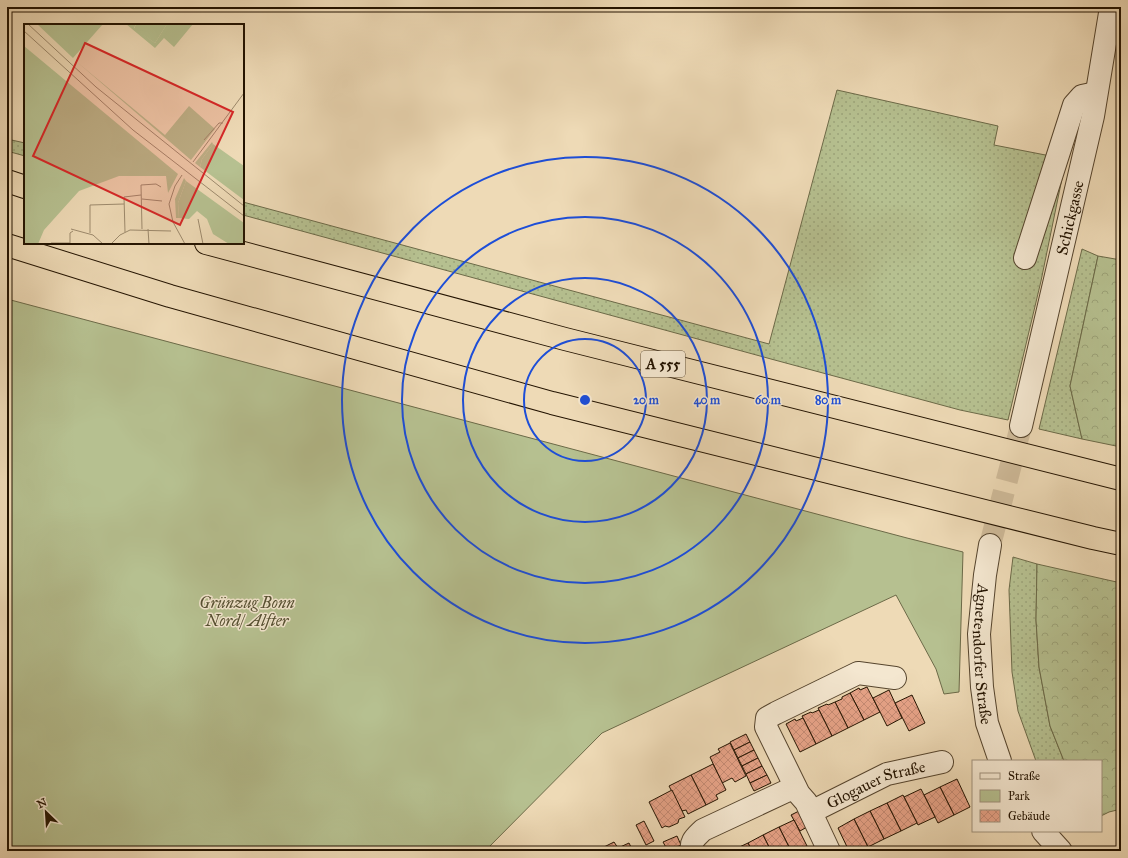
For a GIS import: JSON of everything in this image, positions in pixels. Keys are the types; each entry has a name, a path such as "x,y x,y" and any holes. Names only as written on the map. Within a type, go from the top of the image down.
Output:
{"highway":[{"path":"7,181 24,187"},
{"name":"A 555","path":"210,244 565,339 1121,479"},
{"path":"7,245 170,296 552,404 1121,544"}],"street":[{"name":"Schickgasse","path":"1021,426 1093,116 1111,7"},
{"path":"1025,258 1074,105 1082,96 1096,93"},
{"name":"Agnetendorfer Straße","path":"990,545 985,574 979,634 982,687 987,723 1000,760"},
{"name":"Glogauer Straße","path":"829,851 806,802 799,794 766,727 767,718 858,673 896,678"},
{"name":"Glogauer Straße","path":"811,812 886,774 942,762"},
{"path":"693,851 691,847 693,840 703,830 796,787"},
{"path":"1044,832 1061,851"}],"green space":[{"path":"837,90 998,126 994,145 1066,159 1041,281 1008,420 960,410 244,215 244,202 769,344"},
{"path":"7,139 24,143 24,156 7,151"},
{"path":"1082,249 1098,256 1070,386 1082,439 1039,429"},
{"path":"1098,256 1121,260 1121,447 1082,439 1070,386"},
{"name":"Grünzug Bonn Nord/ Alfter","path":"7,299 963,552 959,692 944,694 936,669 896,595 602,733 485,851 7,851"},
{"path":"1013,557 1037,564 1036,620 1039,667 1050,726 1064,760 1036,760 1018,711 1012,672 1009,590"},
{"path":"1037,564 1121,583 1121,809 1102,816 1102,760 1064,760 1050,726 1039,667 1036,620"}],"building":[{"path":"867,687 880,712 864,720 850,693 859,688 860,690"},
{"path":"889,690 902,718 887,726 873,698"},
{"path":"850,693 864,720 848,728 835,702"},
{"path":"912,695 925,723 909,731 895,703"},
{"path":"835,702 848,728 832,736 818,708"},
{"path":"819,710 832,736 816,744 802,716"},
{"path":"803,718 816,744 800,752 786,724 795,719 796,721"},
{"path":"746,734 750,742 734,750 730,742"},
{"path":"750,742 754,750 738,758 734,750"},
{"path":"730,743 746,776 735,782 732,778 722,783 710,757 720,752 718,749"},
{"path":"754,750 758,758 742,766 738,758"},
{"path":"758,758 762,766 746,774 742,766"},
{"path":"713,764 726,790 716,795 718,799 706,805 691,775"},
{"path":"762,766 767,775 750,783 746,774"},
{"path":"691,775 706,805 688,814 686,810 682,811 669,786"},
{"path":"767,775 771,783 754,791 750,783"},
{"path":"957,779 970,807 954,815 940,787"},
{"path":"940,787 954,815 938,823 924,795"},
{"path":"921,789 935,817 918,825 904,797"},
{"path":"672,790 685,817 679,819 678,823 662,828 649,802"},
{"path":"903,795 917,823 901,831 887,803"},
{"path":"887,803 901,831 884,839 870,811"},
{"path":"799,811 807,827 800,831 791,815"},
{"path":"870,811 884,839 868,847 854,819"},
{"path":"854,819 869,849 866,851 849,851 838,828"},
{"path":"794,820 808,848 802,851 791,851 779,827"},
{"path":"644,821 654,841 646,845 636,825"},
{"path":"779,827 791,851 771,851 763,835"},
{"path":"763,835 771,851 752,851 748,843"},
{"path":"677,836 681,845 668,851 663,842"},
{"path":"614,842 618,848 629,843 633,851 605,851 604,847"},
{"path":"748,843 752,851 733,851 733,850"}],"tunnel":[{"path":"990,545 1021,426"}]}
